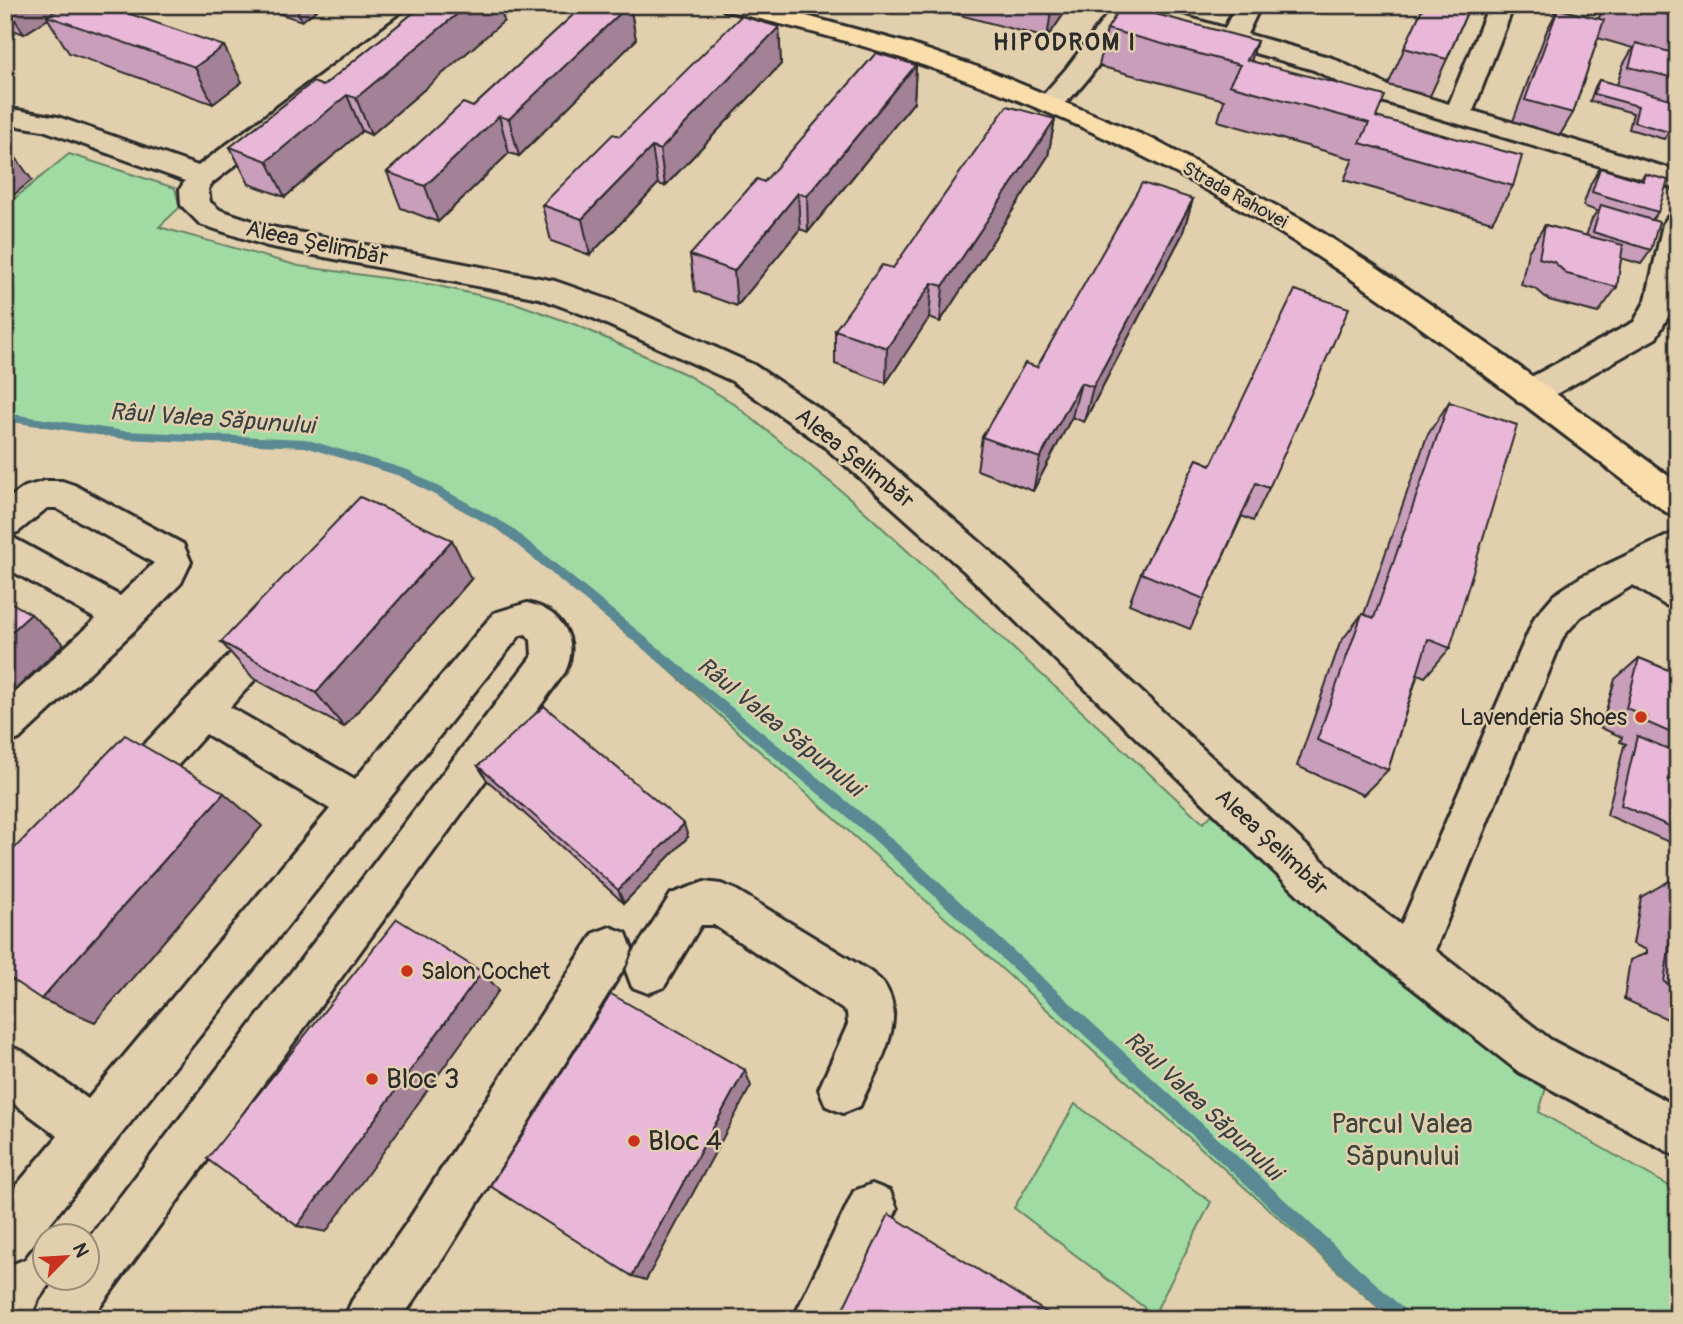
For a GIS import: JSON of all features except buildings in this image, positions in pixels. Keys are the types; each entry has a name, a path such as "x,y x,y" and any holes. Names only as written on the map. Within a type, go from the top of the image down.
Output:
{"main road":[{"name":"Strada Rahovei","path":"733,5 804,20 880,42 997,82 1178,163 1303,233 1378,282 1678,502"}],"street":[{"path":"5,116 48,123 201,177 431,5"},
{"path":"1233,38 1249,5"},
{"path":"1458,114 1502,5"},
{"path":"1563,5 1594,14"},
{"path":"1049,103 1075,75 1120,6 1344,72 1380,92 1678,180"},
{"name":"Aleea Șelimbăr","path":"201,177 194,189 196,205 210,218 267,236 544,288 604,310 743,373 837,438 947,534 1334,900 1535,1056 1678,1133"},
{"path":"1531,393 1646,330 1662,300 1678,224"},
{"path":"5,522 31,499 49,492 62,495 170,554 173,562 168,572 124,617 5,727"},
{"path":"1409,958 1548,628 1567,606 1594,588 1678,545"},
{"path":"5,549 124,617"},
{"path":"1633,567 1678,594"},
{"path":"102,819 303,600"},
{"path":"5,1239 507,624 518,618 530,618 548,631 553,644 551,660 58,1319"},
{"path":"202,711 361,805"},
{"path":"370,1319 629,960 687,909 704,903 721,905 853,986 869,1001 872,1025 843,1089"},
{"path":"5,1068 93,1132"},
{"path":"819,1319 873,1209"}],"green space":[{"name":"Parcul Valea Săpunului","path":"69,154 175,188 180,207 159,227 299,266 434,285 518,304 579,326 685,374 733,403 851,499 1203,823 1219,808 1549,1077 1539,1112 1678,1191 1678,1319 1391,1319 606,613 504,528 404,473 305,443 124,435 5,417 5,206"},
{"path":"1075,1104 1211,1202 1154,1315 1014,1208"}],"waterway":[{"name":"Râul Valea Săpunului","path":"5,417 124,435 305,443 404,473 504,528 876,833 1402,1319"}],"place":[{"name":"Lavenderia Shoes","path":"1641,717"},
{"name":"Salon Cochet","path":"407,971"},
{"name":"Bloc 3","path":"372,1079"},
{"name":"Bloc 4","path":"634,1141"}],"district":[{"name":"HIPODROM I","path":"1065,42"}]}
